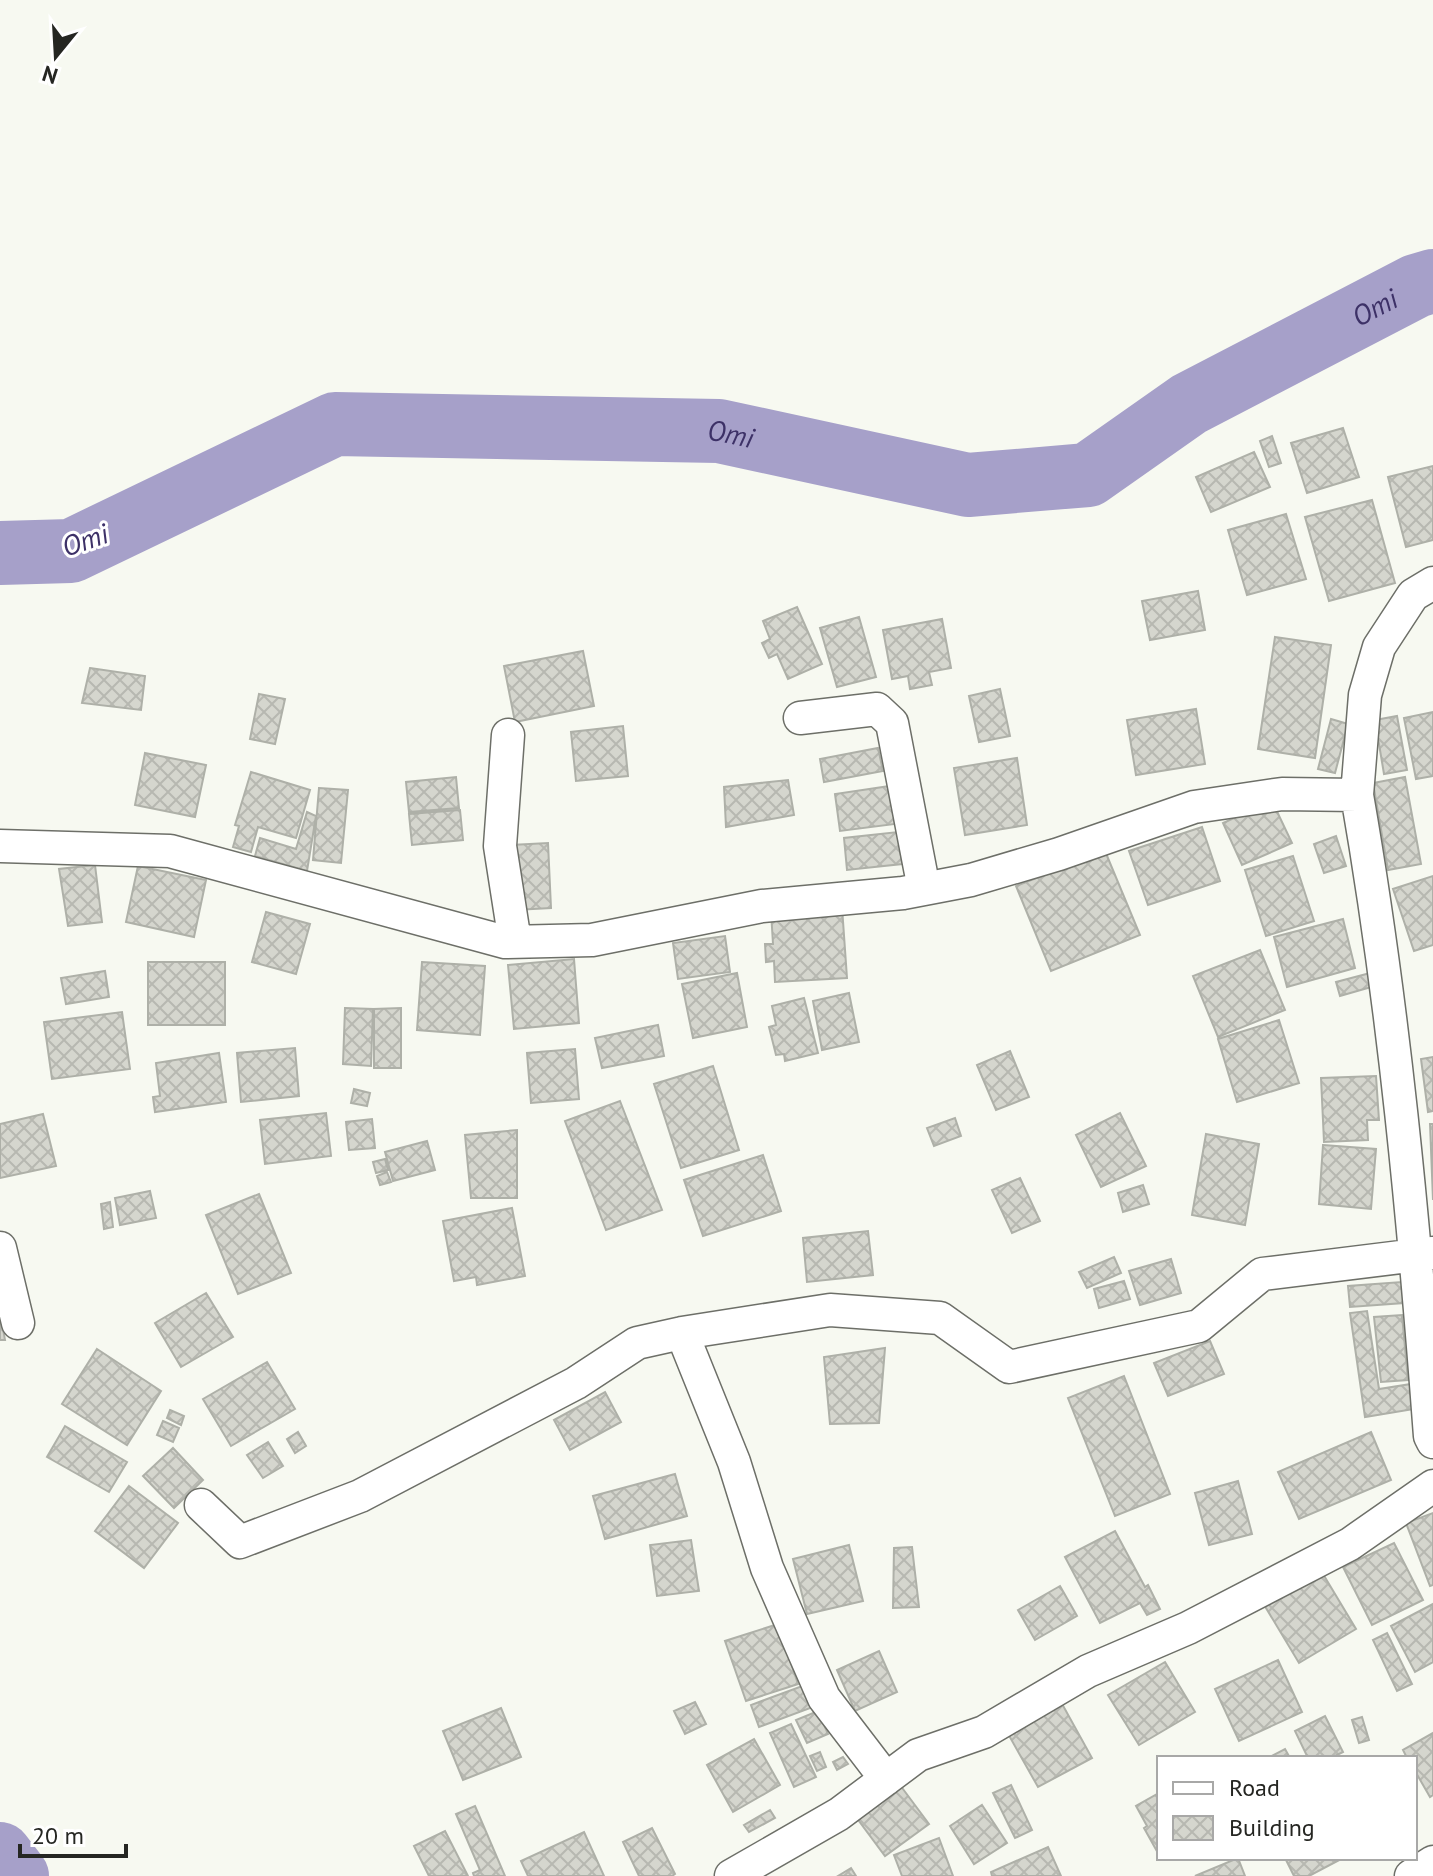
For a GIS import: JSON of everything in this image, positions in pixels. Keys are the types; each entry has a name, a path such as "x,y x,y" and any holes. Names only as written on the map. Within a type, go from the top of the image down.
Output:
{"street":[{"path":"1433,583 1413,595 1379,647 1365,695 1357,795 1425,1255 1430,1436 1433,1442"},
{"path":"800,718 877,709 892,723 924,889"},
{"path":"508,735 500,846 515,942"},
{"path":"0,846 170,851 505,942 592,940 762,906 903,893 971,880 1059,854 1194,807 1282,794 1357,795"},
{"path":"0,1248 18,1323"},
{"path":"201,1505 240,1542 360,1496 576,1383 637,1343 682,1333 830,1310 940,1318 1009,1367 1199,1326 1262,1274 1425,1255"},
{"path":"682,1333 734,1462 767,1568 824,1698 886,1779"},
{"path":"731,1876 839,1814 918,1755 984,1732 1088,1671 1188,1628 1350,1544 1433,1486"},
{"path":"1411,1876 1433,1862"}],"building":[{"path":"1343,428 1359,477 1307,493 1291,443"},
{"path":"1272,436 1281,463 1269,467 1260,441"},
{"path":"1254,452 1270,487 1211,512 1196,477"},
{"path":"1433,466 1433,540 1406,547 1388,477"},
{"path":"1372,500 1395,583 1329,601 1305,517"},
{"path":"1286,514 1306,579 1247,595 1228,530"},
{"path":"1198,591 1205,630 1150,640 1142,601"},
{"path":"797,607 822,664 788,679 777,654 769,658 762,643 770,639 763,621"},
{"path":"859,617 876,677 837,687 820,628"},
{"path":"942,619 951,668 929,672 932,685 910,689 908,676 892,679 883,630"},
{"path":"1275,637 1331,645 1315,758 1258,749"},
{"path":"583,651 594,706 515,722 504,666"},
{"path":"90,668 145,676 141,710 82,703"},
{"path":"1000,689 1010,736 979,742 969,696"},
{"path":"259,694 285,699 275,744 250,739"},
{"path":"1196,709 1205,764 1136,775 1127,720"},
{"path":"1433,712 1433,776 1416,779 1404,718"},
{"path":"1397,716 1407,770 1384,774 1375,720"},
{"path":"1331,719 1348,724 1335,773 1318,769"},
{"path":"623,726 628,776 576,781 571,732"},
{"path":"878,748 883,771 824,782 820,759"},
{"path":"145,753 206,765 195,817 135,805"},
{"path":"1017,758 1027,825 965,835 954,768"},
{"path":"251,772 310,790 296,838 258,827 251,852 233,847 239,826 235,825"},
{"path":"456,777 459,808 409,812 406,782"},
{"path":"1405,777 1421,864 1388,870 1373,783"},
{"path":"788,780 794,815 726,827 724,787"},
{"path":"890,786 895,824 840,831 835,794"},
{"path":"319,788 348,790 341,863 313,860"},
{"path":"1272,801 1292,843 1242,865 1223,823"},
{"path":"460,810 463,840 412,845 409,814"},
{"path":"307,812 316,816 307,871 255,856 260,838 296,849"},
{"path":"1202,827 1220,881 1148,905 1129,851"},
{"path":"898,832 902,864 847,870 844,838"},
{"path":"1336,836 1346,866 1324,873 1314,844"},
{"path":"548,843 551,908 515,910 511,845"},
{"path":"1105,851 1140,935 1051,971 1016,886"},
{"path":"1293,856 1314,921 1266,936 1245,870"},
{"path":"95,865 102,922 68,926 59,869"},
{"path":"138,866 206,880 194,937 126,922"},
{"path":"1433,876 1433,945 1414,951 1393,889"},
{"path":"842,907 847,978 775,982 774,961 766,962 765,944 773,944 771,911"},
{"path":"266,912 310,924 296,974 252,962"},
{"path":"1343,919 1355,968 1287,987 1274,937"},
{"path":"725,936 730,972 678,979 673,943"},
{"path":"1260,950 1285,1010 1218,1037 1193,976"},
{"path":"574,959 579,1023 514,1029 508,965"},
{"path":"148,962 225,962 225,1025 148,1025"},
{"path":"422,962 485,966 480,1035 417,1030"},
{"path":"105,971 109,997 66,1004 61,978"},
{"path":"1374,972 1378,985 1340,996 1336,982"},
{"path":"737,973 747,1027 693,1038 682,984"},
{"path":"849,993 859,1042 822,1050 813,1001"},
{"path":"804,998 818,1053 785,1061 784,1054 776,1055 769,1027 776,1025 772,1006"},
{"path":"345,1008 373,1009 371,1066 343,1064"},
{"path":"401,1008 401,1068 374,1068 374,1009"},
{"path":"122,1012 130,1069 52,1079 44,1022"},
{"path":"1279,1020 1299,1083 1237,1102 1218,1039"},
{"path":"658,1025 664,1056 602,1068 595,1038"},
{"path":"295,1048 299,1096 241,1102 237,1053"},
{"path":"575,1049 579,1099 531,1103 527,1053"},
{"path":"1010,1051 1029,1097 996,1110 977,1065"},
{"path":"219,1053 226,1102 155,1112 153,1097 160,1096 156,1063"},
{"path":"1433,1057 1433,1111 1428,1112 1421,1059"},
{"path":"713,1066 739,1150 681,1168 654,1084"},
{"path":"1376,1076 1379,1120 1367,1120 1368,1140 1324,1142 1321,1078"},
{"path":"354,1089 370,1093 367,1106 351,1103"},
{"path":"620,1101 662,1210 606,1230 565,1121"},
{"path":"326,1113 331,1156 265,1164 260,1120"},
{"path":"1120,1113 1146,1166 1101,1187 1076,1135"},
{"path":"43,1114 56,1166 0,1178 0,1124"},
{"path":"955,1118 961,1136 934,1146 927,1128"},
{"path":"372,1119 375,1148 349,1150 346,1122"},
{"path":"1430,1124 1433,1124 1433,1200"},
{"path":"517,1130 517,1198 471,1198 465,1135"},
{"path":"1206,1134 1259,1144 1245,1225 1192,1215"},
{"path":"427,1141 435,1170 393,1181 385,1152"},
{"path":"1323,1145 1376,1149 1371,1209 1319,1204"},
{"path":"763,1155 781,1211 703,1236 684,1180"},
{"path":"385,1159 388,1170 376,1173 373,1162"},
{"path":"387,1172 391,1182 380,1185 377,1176"},
{"path":"1020,1178 1040,1221 1012,1233 992,1190"},
{"path":"1143,1185 1149,1204 1123,1212 1118,1193"},
{"path":"150,1191 156,1218 120,1225 115,1198"},
{"path":"259,1194 291,1273 238,1294 206,1215"},
{"path":"110,1202 113,1227 104,1229 101,1204"},
{"path":"512,1208 525,1276 477,1285 476,1277 454,1281 443,1221"},
{"path":"868,1231 873,1275 807,1282 803,1238"},
{"path":"1114,1257 1121,1273 1087,1288 1079,1272"},
{"path":"1171,1259 1181,1293 1140,1305 1129,1271"},
{"path":"1124,1281 1130,1299 1099,1308 1094,1289"},
{"path":"1402,1282 1404,1303 1350,1307 1348,1286"},
{"path":"206,1293 233,1337 181,1367 155,1323"},
{"path":"0,1311 5,1340 0,1340"},
{"path":"1367,1311 1379,1389 1411,1384 1414,1409 1365,1417 1350,1313"},
{"path":"1402,1315 1408,1380 1381,1382 1374,1317"},
{"path":"1210,1341 1224,1374 1168,1396 1154,1363"},
{"path":"885,1348 879,1423 830,1424 824,1357"},
{"path":"97,1349 161,1391 127,1445 62,1404"},
{"path":"267,1362 295,1409 231,1446 203,1399"},
{"path":"1124,1376 1170,1494 1115,1516 1068,1398"},
{"path":"605,1392 621,1422 570,1450 554,1420"},
{"path":"170,1410 184,1416 181,1425 167,1418"},
{"path":"163,1421 179,1428 173,1442 157,1435"},
{"path":"65,1426 127,1462 109,1492 47,1457"},
{"path":"298,1432 306,1446 295,1453 287,1439"},
{"path":"1371,1432 1391,1480 1299,1519 1278,1472"},
{"path":"268,1442 283,1466 263,1478 247,1455"},
{"path":"173,1448 203,1480 174,1508 143,1476"},
{"path":"675,1474 687,1516 605,1539 593,1496"},
{"path":"1238,1481 1252,1534 1209,1545 1195,1493"},
{"path":"129,1486 178,1523 144,1568 95,1531"},
{"path":"1433,1513 1433,1585 1430,1586 1406,1523"},
{"path":"1115,1531 1160,1609 1147,1615 1140,1603 1100,1623 1065,1557"},
{"path":"691,1540 699,1591 657,1596 650,1545"},
{"path":"1394,1543 1423,1600 1372,1625 1343,1567"},
{"path":"849,1545 863,1601 807,1614 793,1559"},
{"path":"912,1547 919,1607 893,1608 894,1548"},
{"path":"1320,1569 1356,1629 1299,1663 1263,1603"},
{"path":"1060,1586 1077,1616 1035,1640 1018,1610"},
{"path":"1433,1604 1433,1662 1415,1672 1391,1626"},
{"path":"778,1624 798,1684 746,1701 725,1641"},
{"path":"1387,1633 1412,1684 1397,1691 1373,1640"},
{"path":"879,1651 897,1692 855,1711 837,1670"},
{"path":"1278,1660 1302,1712 1239,1741 1215,1689"},
{"path":"1165,1662 1195,1712 1139,1745 1108,1695"},
{"path":"805,1685 813,1707 759,1727 751,1705"},
{"path":"695,1702 706,1724 685,1734 674,1711"},
{"path":"1061,1702 1092,1758 1038,1787 1007,1732"},
{"path":"501,1708 521,1757 463,1780 443,1731"},
{"path":"818,1711 828,1734 807,1743 796,1720"},
{"path":"1325,1716 1343,1752 1335,1756 1307,1756 1295,1731"},
{"path":"1362,1717 1369,1740 1359,1743 1352,1720"},
{"path":"791,1724 816,1777 794,1787 770,1733"},
{"path":"1433,1733 1433,1795 1430,1797 1417,1774 1417,1756 1406,1756 1403,1750"},
{"path":"754,1739 780,1785 733,1812 707,1765"},
{"path":"1285,1749 1289,1756 1272,1756"},
{"path":"820,1752 826,1767 817,1771 810,1756"},
{"path":"843,1757 848,1764 837,1770 833,1762"},
{"path":"897,1781 929,1824 885,1856 853,1813"},
{"path":"1011,1785 1032,1830 1015,1838 993,1793"},
{"path":"1157,1794 1157,1851 1144,1828 1147,1826 1136,1806"},
{"path":"982,1805 1007,1843 974,1864 950,1826"},
{"path":"475,1806 505,1876 474,1876 473,1873 480,1870 456,1814"},
{"path":"770,1810 775,1818 749,1832 744,1825"},
{"path":"652,1828 675,1874 672,1876 639,1876 623,1842"},
{"path":"445,1831 468,1876 429,1876 414,1846"},
{"path":"584,1832 604,1876 528,1876 521,1861"},
{"path":"939,1838 953,1876 902,1876 894,1855"},
{"path":"1048,1847 1061,1876 992,1876 991,1872"},
{"path":"1239,1860 1245,1876 1195,1876"},
{"path":"1286,1860 1339,1860 1309,1876 1294,1876"},
{"path":"851,1868 856,1876 838,1876"}],"waterway":[{"name":"Omi","path":"0,553 71,551 335,424 719,431 968,485 1088,475 1189,404 1416,286 1433,281"},
{"name":"Omi","path":"0,1854 17,1876"}]}
